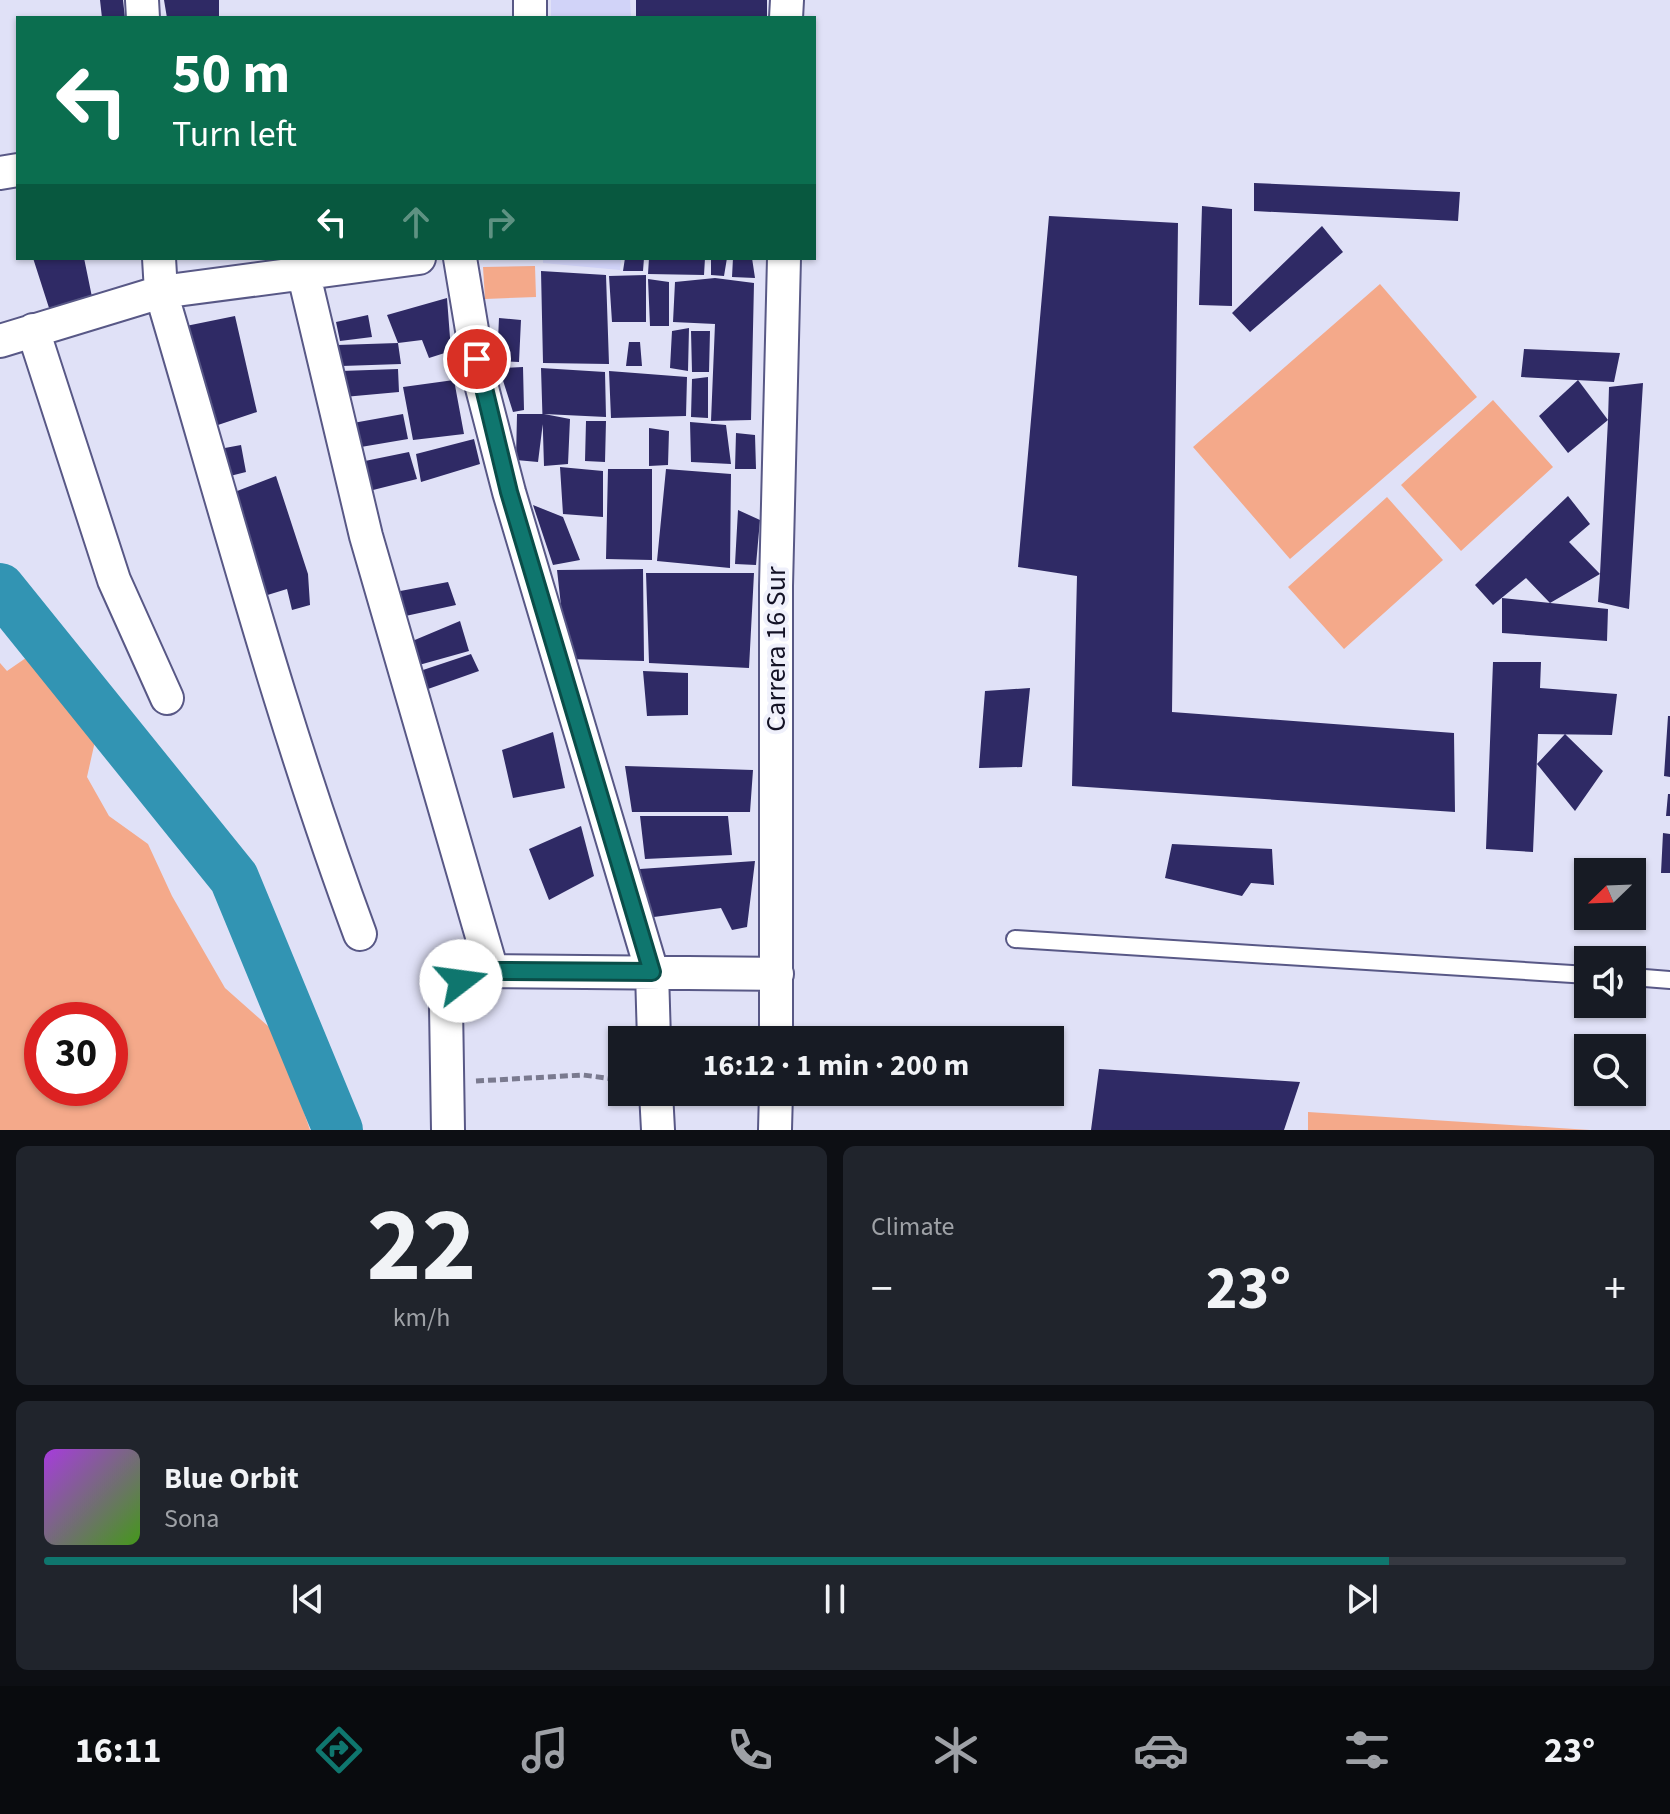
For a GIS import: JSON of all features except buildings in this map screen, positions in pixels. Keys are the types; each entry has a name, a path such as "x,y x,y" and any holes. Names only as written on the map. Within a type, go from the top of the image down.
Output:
{"street":[{"path":"159,260 161,292 237,555 327,847 360,934"},
{"path":"0,341 161,292 401,260"},
{"path":"460,260 481,384 509,492 652,972 654,1026"},
{"name":"Carrera 16 Sur","path":"776,1026 776,586 784,260"},
{"path":"303,271 366,536 492,971"},
{"path":"33,330 114,580 167,698"},
{"path":"448,1130 446,1006 450,991 461,981 492,971 777,974"},
{"path":"657,1106 658,1130"},
{"path":"775,1130 776,1106"}],"lane":[{"path":"1015,939 1574,974"},
{"path":"1646,978 1670,980"}],"path":[{"path":"448,1083 583,1075 608,1078"}],"shaded area":[{"path":"551,0 630,0 631,16 551,16"},
{"path":"543,260 621,260 620,270 543,263"},
{"path":"535,266 536,297 485,299 483,267"},
{"path":"1380,284 1477,397 1290,559 1193,447"},
{"path":"1493,400 1553,467 1461,551 1401,485"},
{"path":"1387,497 1443,560 1344,649 1288,587"},
{"path":"36,651 80,671 102,710 87,777 109,816 148,844 172,896 225,988 277,1034 310,1130 0,1130 0,663 7,671"},
{"path":"1308,1112 1590,1130 1308,1130"}],"waterway":[{"path":"0,588 234,878 338,1130"}],"route":[{"path":"461,981 492,971 652,972 509,492 477,359"}]}
